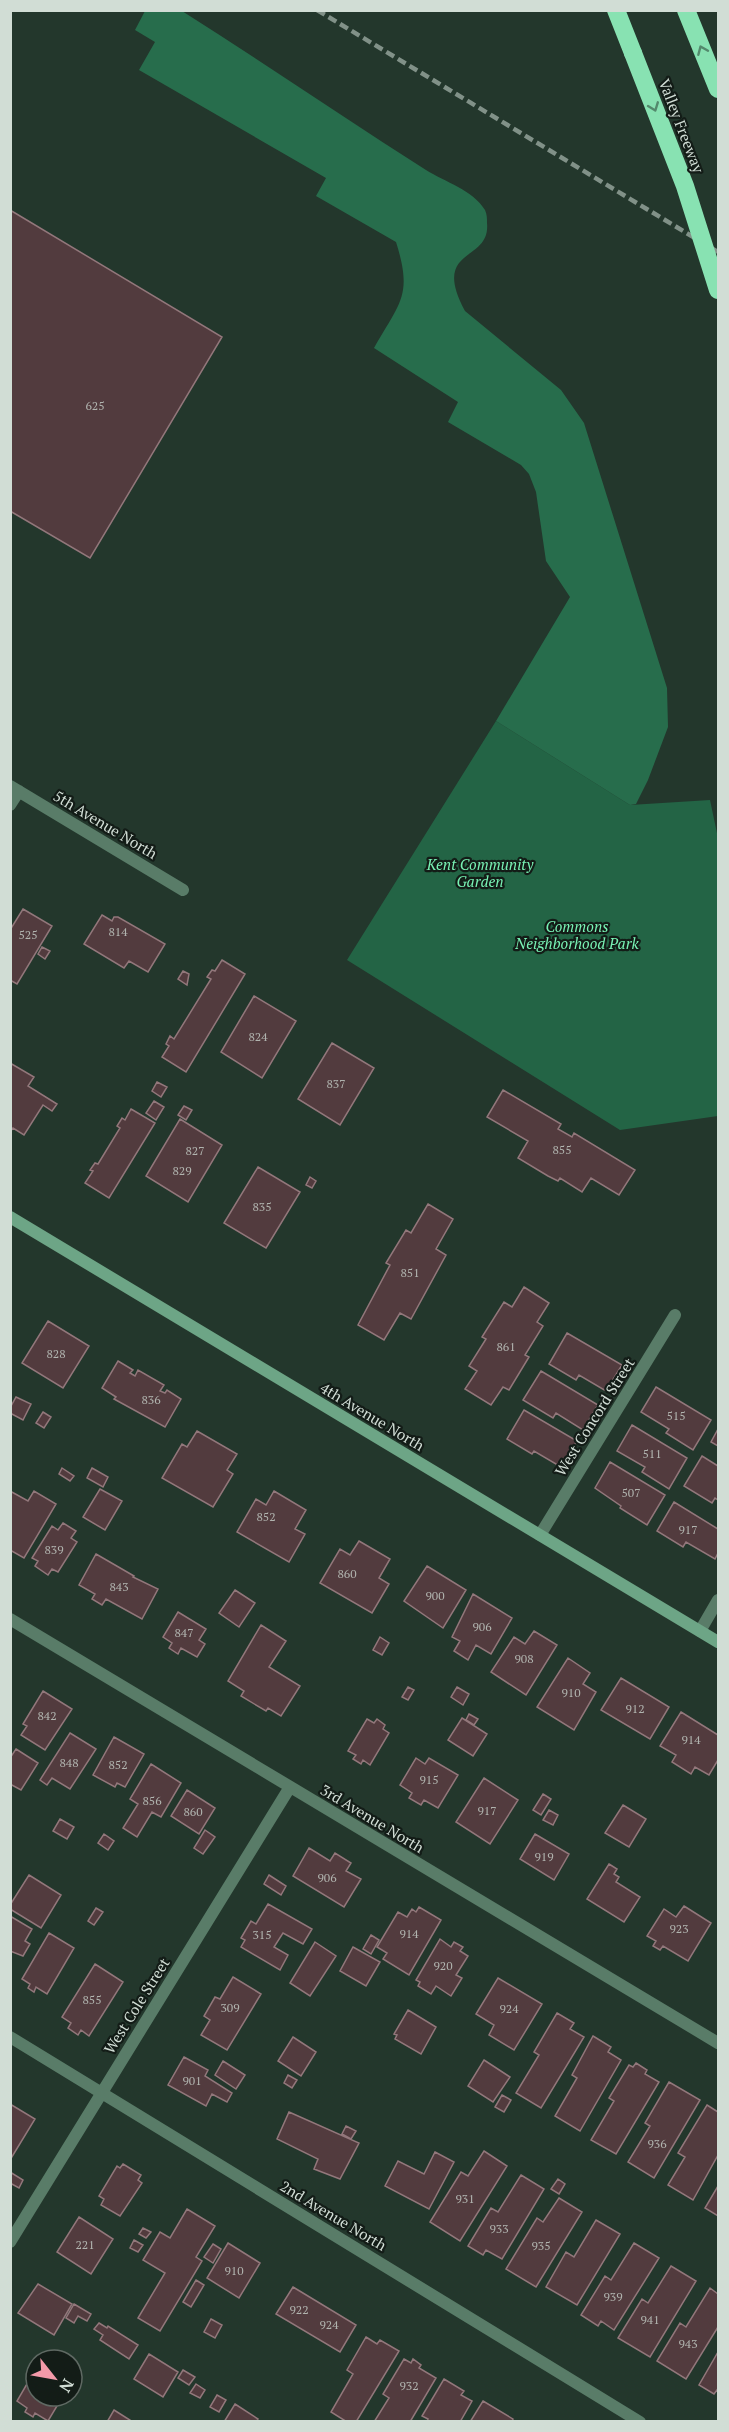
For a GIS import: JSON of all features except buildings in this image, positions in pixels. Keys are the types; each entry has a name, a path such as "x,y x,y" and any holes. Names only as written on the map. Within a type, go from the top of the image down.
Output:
{"highway":[{"name":"Valley Freeway","path":"616,10 685,186 718,290"},
{"path":"686,10 718,88"}],"street":[{"path":"10,805 15,789"},
{"name":"5th Avenue North","path":"15,789 183,890"},
{"name":"4th Avenue North","path":"10,1217 718,1642"},
{"name":"West Concord Street","path":"540,1535 675,1315"},
{"path":"700,1631 718,1600"},
{"name":"3rd Avenue North","path":"10,1619 718,2043"},
{"name":"West Cole Street","path":"10,2242 290,1787"},
{"name":"2nd Avenue North","path":"10,2037 640,2421"}],"green space":[{"path":"145,11 182,11 426,170 466,192 485,210 487,215 486,236 458,265 454,275 456,290 465,311 561,390 584,423 667,688 668,727 648,780 636,804 630,805 496,721 570,597 546,561 536,492 529,474 521,465 448,422 458,402 374,348 401,298 403,275 396,242 316,196 326,178 139,70 155,42 135,30"},
{"name":"Commons Neighborhood Park","path":"496,721 630,805 710,800 718,838 718,1116 620,1130 347,960"}],"railway":[{"path":"317,10 718,252"}],"park label":[{"name":"Kent Community Garden","path":"480,874"}]}
